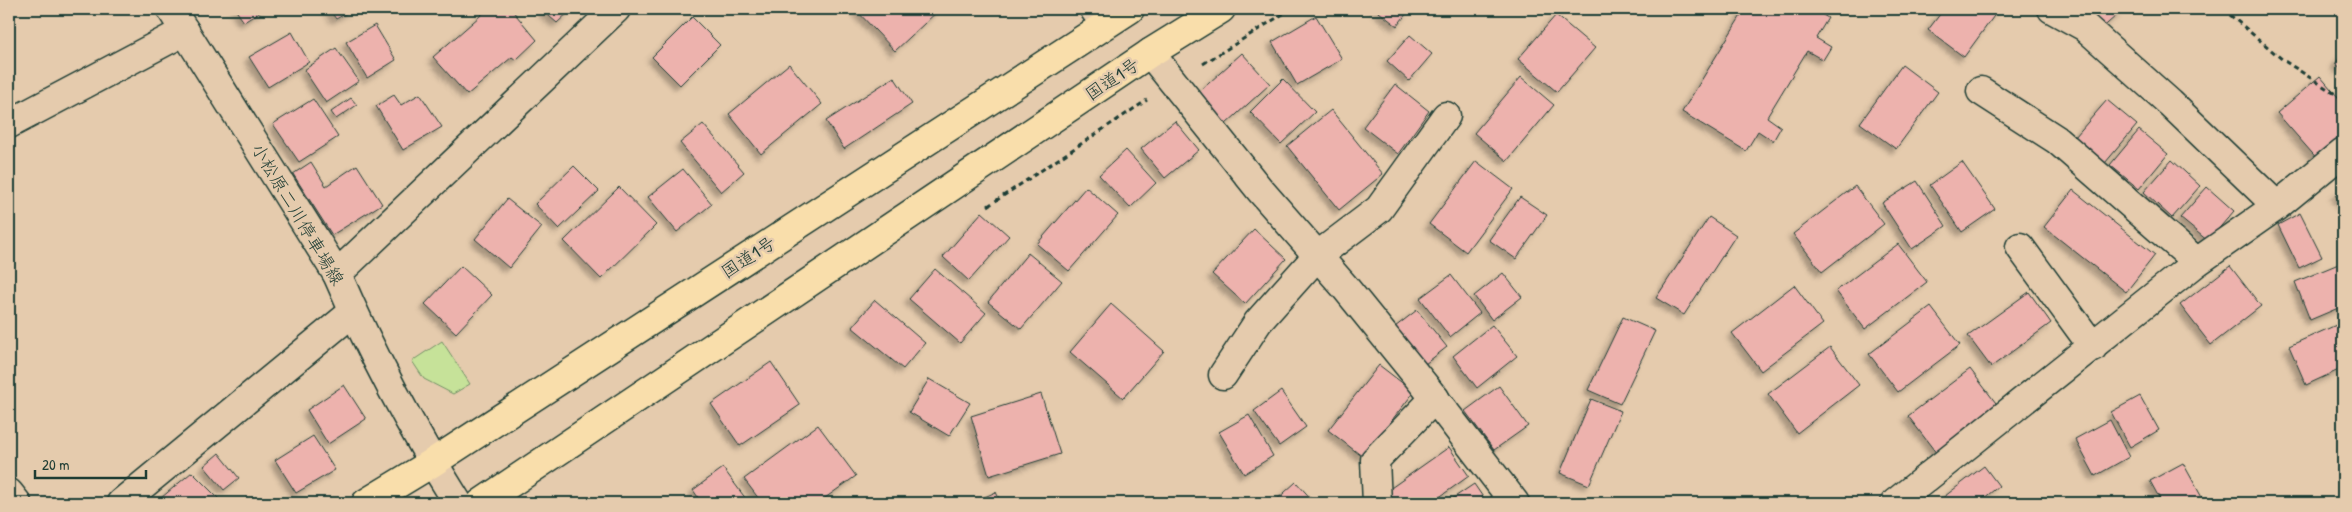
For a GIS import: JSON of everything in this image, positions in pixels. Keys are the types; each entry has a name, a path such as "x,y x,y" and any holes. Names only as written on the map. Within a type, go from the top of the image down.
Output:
{"highway":[{"name":"国道1号","path":"366,503 432,463 1099,17 1130,9"},
{"name":"国道1号","path":"481,503 1150,53 1221,9"}],"street":[{"path":"337,274 616,9"},
{"path":"2052,9 2085,27 2170,103 2277,206"},
{"path":"9,124 178,20"},
{"name":"小松原二川停車場線","path":"178,20 337,274 353,312 432,463 458,503"},
{"path":"1150,53 1260,190 1434,398 1515,503"},
{"path":"1981,91 2057,140 2197,262"},
{"path":"1224,375 1258,322 1317,256 1378,209 1446,116"},
{"path":"1895,503 2197,262 2277,206 2343,152"},
{"path":"2020,247 2093,346"},
{"path":"121,503 353,312"},
{"path":"1377,503 1375,460 1434,398"},
{"path":"9,493 16,503"}],"path":[{"path":"2224,9 2283,60 2343,100"}],"green space":[{"path":"442,341 470,384 453,394 424,379 412,361"}],"building":[{"path":"235,9 265,9 244,22"},
{"path":"329,9 354,9 336,19"},
{"path":"488,9 511,9 537,40 516,60 512,57 467,95 433,57"},
{"path":"541,9 572,9 557,23"},
{"path":"855,9 940,9 895,51"},
{"path":"1375,9 1410,9 1397,26"},
{"path":"1745,9 1813,9 1828,18 1816,38 1831,47 1823,60 1807,51 1767,117 1781,127 1773,141 1758,131 1746,151 1682,112"},
{"path":"1944,9 1999,9 1964,57 1928,30"},
{"path":"2081,9 2124,9 2100,30"},
{"path":"1556,15 1595,48 1557,92 1518,59"},
{"path":"1316,16 1342,59 1297,85 1272,42"},
{"path":"692,17 720,45 680,85 652,57"},
{"path":"375,25 396,60 367,78 346,42"},
{"path":"292,32 309,62 268,87 249,57"},
{"path":"1410,35 1432,54 1409,81 1387,61"},
{"path":"336,48 359,81 326,103 304,70"},
{"path":"1242,53 1270,84 1226,124 1198,93"},
{"path":"2343,54 2343,71 2335,64"},
{"path":"789,64 822,104 761,154 729,114"},
{"path":"1902,65 1938,92 1896,149 1860,123"},
{"path":"2320,76 2343,103 2343,139 2319,161 2277,113"},
{"path":"894,77 912,104 844,149 826,121"},
{"path":"1521,77 1554,105 1507,161 1474,133"},
{"path":"1283,79 1315,112 1281,144 1250,112"},
{"path":"1395,84 1429,111 1398,154 1363,127"},
{"path":"420,94 442,127 403,150 376,106 394,95 401,105"},
{"path":"351,98 357,105 336,119 331,112"},
{"path":"313,99 338,137 299,162 273,124"},
{"path":"2107,100 2137,125 2105,163 2075,137"},
{"path":"1331,110 1383,174 1339,210 1287,146"},
{"path":"1175,121 1199,150 1165,178 1141,149"},
{"path":"703,124 744,172 721,192 680,143"},
{"path":"2139,130 2168,154 2139,189 2110,165"},
{"path":"1126,150 1156,183 1130,208 1099,175"},
{"path":"2172,160 2200,186 2172,218 2144,192"},
{"path":"1476,161 1513,189 1466,252 1429,224"},
{"path":"311,162 326,186 357,165 382,204 332,235 293,174"},
{"path":"1962,162 1995,209 1962,232 1930,185"},
{"path":"574,166 599,191 559,229 535,204"},
{"path":"683,169 712,204 677,232 648,197"},
{"path":"1917,181 1946,226 1912,249 1882,203"},
{"path":"1855,186 1884,224 1822,272 1793,234"},
{"path":"619,187 656,225 601,279 564,241"},
{"path":"1086,187 1118,215 1069,271 1037,244"},
{"path":"2207,187 2234,211 2208,241 2180,218"},
{"path":"2343,189 2343,206 2335,195"},
{"path":"2073,190 2155,255 2126,292 2044,227"},
{"path":"1520,197 1547,215 1516,259 1489,240"},
{"path":"507,199 542,227 509,268 475,239"},
{"path":"982,212 1009,236 969,281 943,257"},
{"path":"2300,213 2322,257 2299,268 2278,225"},
{"path":"1709,217 1736,235 1684,315 1656,298"},
{"path":"1254,229 1286,259 1245,304 1212,274"},
{"path":"1898,244 1927,282 1865,329 1836,291"},
{"path":"1028,253 1062,281 1021,329 988,302"},
{"path":"2341,263 2343,270 2343,306 2310,320 2295,282"},
{"path":"461,266 492,295 456,333 425,304"},
{"path":"2230,266 2261,306 2211,345 2180,305"},
{"path":"935,269 986,313 960,343 909,299"},
{"path":"1503,273 1522,297 1492,320 1474,296"},
{"path":"1451,275 1480,313 1450,337 1420,298"},
{"path":"1794,285 1823,324 1761,371 1732,333"},
{"path":"2029,292 2051,323 1991,367 1968,336"},
{"path":"875,300 925,343 903,369 852,327"},
{"path":"1111,304 1164,351 1123,398 1070,352"},
{"path":"1931,307 1960,345 1898,392 1869,354"},
{"path":"1417,310 1447,347 1425,364 1395,327"},
{"path":"1623,317 1655,331 1620,404 1588,390"},
{"path":"2343,322 2343,368 2306,385 2289,346"},
{"path":"1492,325 1517,356 1477,388 1453,356"},
{"path":"1830,347 1859,385 1797,433 1768,394"},
{"path":"771,362 800,405 740,446 711,404"},
{"path":"1379,365 1414,392 1363,457 1328,430"},
{"path":"1970,369 1999,407 1937,454 1908,416"},
{"path":"929,379 970,403 949,436 909,412"},
{"path":"344,385 366,419 328,444 307,410"},
{"path":"1499,386 1528,426 1494,450 1465,411"},
{"path":"1281,391 1306,427 1279,446 1254,411"},
{"path":"1041,394 1060,454 989,476 971,416"},
{"path":"2140,396 2159,430 2130,447 2111,412"},
{"path":"1591,399 1621,411 1589,485 1560,473"},
{"path":"1249,415 1273,456 1244,474 1219,432"},
{"path":"2110,420 2129,457 2095,476 2075,439"},
{"path":"818,425 856,476 818,503 762,503 744,479"},
{"path":"313,436 335,470 296,493 275,460"},
{"path":"1449,447 1469,476 1431,503 1387,503 1381,495"},
{"path":"219,453 239,478 224,490 204,466"},
{"path":"2183,463 2205,503 2162,503 2150,481"},
{"path":"1984,466 1999,486 1978,503 1936,503"},
{"path":"723,468 749,503 702,503 693,490"},
{"path":"192,472 223,503 155,503"},
{"path":"1296,482 1315,503 1273,503"},
{"path":"1474,484 1487,503 1446,503"},
{"path":"996,492 1001,503 971,503"}]}
